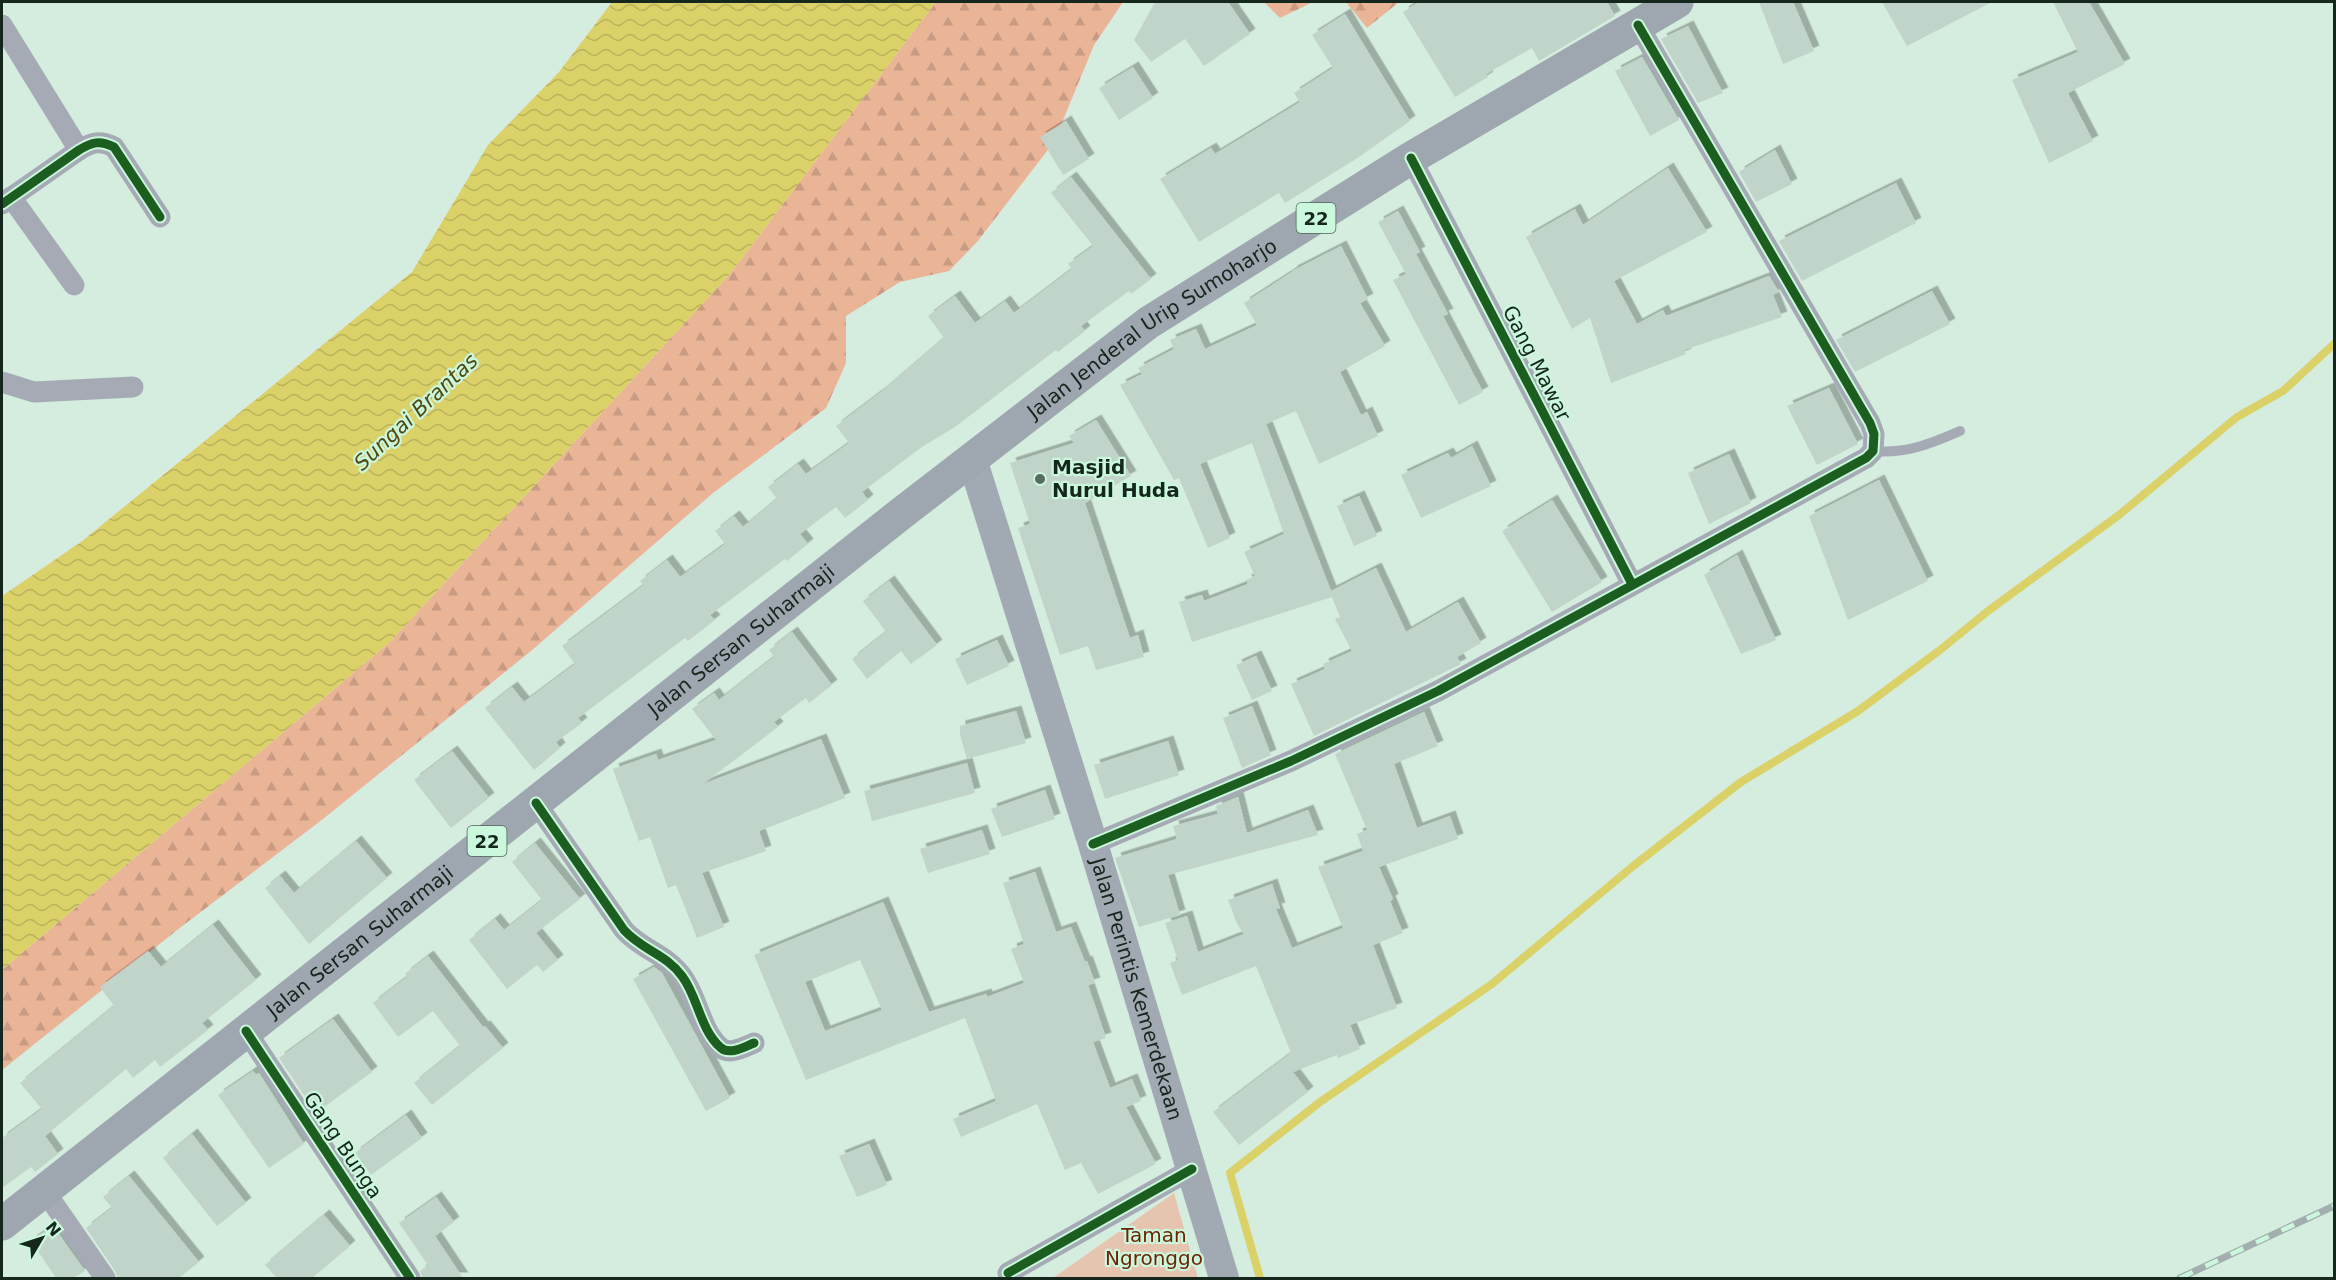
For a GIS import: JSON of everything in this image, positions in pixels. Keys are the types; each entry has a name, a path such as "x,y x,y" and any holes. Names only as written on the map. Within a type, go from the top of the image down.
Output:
{"highway":[{"name":"Jalan Jenderal Urip Sumoharjo","path":"972,459 1148,323 1411,158 1677,2"},
{"name":"Jalan Sersan Suharmaji","path":"2,1224 972,459"}],"main road":[{"name":"Jalan Perintis Kemerdekaan","path":"972,459 1224,1278"}],"street":[{"path":"2,25 79,150"},
{"path":"1092,844 1291,761 1438,692 1866,458 1873,451 1874,434 1870,423 1638,25"},
{"path":"74,285 6,200 79,150 91,143 103,142 114,147 160,217"},
{"name":"Gang Mawar","path":"1411,158 1632,584"},
{"path":"2,382 34,392 133,387"},
{"path":"536,802 624,930 635,943 659,954 683,977 720,1048 731,1052 754,1043"},
{"name":"Gang Bunga","path":"246,1031 410,1278"},
{"path":"1008,1273 1192,1169"},
{"path":"44,1190 105,1278"}],"lane":[{"path":"1873,451 1894,453 1930,444 1960,431"}],"green space":[{"path":"936,2 1123,2 1094,45 1054,142 977,242 949,271 900,282 846,316 846,363 826,408 713,493 531,651 323,819 181,927 2,1070 2,970 390,642 730,274"},
{"path":"1264,2 1313,2 1280,18"},
{"path":"1346,2 1399,2 1367,28"},
{"name":"Taman Ngronggo","path":"1174,1193 1198,1278 1053,1278"}],"water":[{"name":"Sungai Brantas","path":"612,2 936,2 730,274 390,642 2,970 2,596 81,542 412,272 488,145 559,72"}],"building":[{"path":"1155,2 1228,2 1250,34 1204,66 1185,39 1151,62 1134,40"},
{"path":"1419,2 1607,2 1615,16 1539,61 1532,48 1486,74 1488,77 1455,97 1403,12"},
{"path":"1759,2 1793,2 1814,51 1783,64"},
{"path":"1882,2 1992,2 1907,46"},
{"path":"2053,2 2089,2 2125,64 2068,93 2093,141 2049,163 2012,80 2078,52"},
{"path":"1345,14 1410,121 1359,157 1285,203 1279,193 1199,242 1160,179 1211,148 1215,154 1300,102 1294,93 1333,68 1312,35"},
{"path":"1688,26 1723,93 1698,103 1661,39"},
{"path":"1642,57 1679,120 1650,136 1615,71"},
{"path":"1133,67 1153,98 1119,120 1099,88"},
{"path":"1066,121 1089,159 1063,175 1040,137"},
{"path":"1775,150 1792,184 1756,202 1739,172"},
{"path":"1668,168 1707,232 1614,281 1637,324 1663,310 1666,316 1769,276 1779,292 1773,295 1782,317 1684,350 1686,354 1611,383 1590,318 1572,329 1526,237 1575,209 1583,225"},
{"path":"1071,177 1151,279 1131,294 1129,291 1081,326 1085,331 1058,352 1056,350 955,427 922,447 862,492 868,500 845,518 836,507 800,534 808,544 710,615 715,620 688,641 685,638 578,718 582,723 556,742 560,748 534,770 485,708 512,687 524,702 575,664 562,646 644,585 640,581 667,560 680,577 725,544 715,531 734,516 743,527 777,499 768,487 798,464 806,474 849,443 836,426 881,392 944,338 928,316 955,296 975,323 1005,301 1014,313 1072,269 1068,264 1093,246 1051,193"},
{"path":"1896,183 1916,223 1802,281 1779,241"},
{"path":"1398,211 1420,252 1416,254 1448,314 1443,316 1483,392 1459,405 1393,280 1406,274 1378,222"},
{"path":"1341,246 1368,299 1360,303 1385,346 1340,372 1361,415 1367,412 1378,436 1319,464 1296,411 1266,424 1331,591 1376,568 1406,632 1458,602 1481,643 1457,657 1461,664 1314,736 1291,684 1325,669 1323,664 1352,651 1335,619 1340,617 1332,597 1192,642 1179,602 1202,595 1204,601 1248,584 1246,580 1255,576 1244,552 1284,534 1252,443 1200,464 1230,538 1208,548 1179,478 1174,480 1120,385 1142,374 1138,368 1174,349 1170,340 1196,329 1205,349 1257,325 1244,303 1292,271"},
{"path":"1932,291 1950,324 1855,372 1836,340"},
{"path":"1829,388 1858,444 1817,465 1787,406"},
{"path":"1096,420 1131,476 1085,503 1130,638 1138,635 1144,657 1096,670 1088,646 1060,655 1018,528 1030,524 1010,463 1074,443 1069,436"},
{"path":"1472,446 1491,486 1421,518 1401,475 1448,453 1451,458"},
{"path":"1729,454 1751,503 1709,524 1688,473"},
{"path":"1879,480 1928,581 1848,620 1809,516"},
{"path":"1359,496 1377,536 1354,546 1337,506"},
{"path":"1552,500 1602,582 1552,612 1502,531"},
{"path":"1737,555 1776,640 1741,654 1704,575"},
{"path":"889,581 937,645 911,664 901,651 867,679 852,659 886,632 863,601"},
{"path":"792,632 832,685 809,703 806,698 774,722 778,727 703,784 821,739 845,798 759,831 766,851 702,873 724,927 697,938 676,885 668,888 650,837 639,841 613,769 656,754 658,760 716,740 692,709 714,693 719,700 774,657 769,650"},
{"path":"997,640 1009,666 967,685 955,659"},
{"path":"1256,656 1272,691 1252,700 1236,665"},
{"path":"1252,706 1271,755 1242,768 1223,718"},
{"path":"1016,711 1026,743 967,759 960,735 960,726"},
{"path":"1424,712 1438,746 1394,764 1417,828 1450,816 1458,839 1379,867 1393,899 1390,901 1403,933 1373,945 1397,1008 1350,1025 1360,1049 1293,1072 1308,1092 1239,1145 1213,1112 1291,1053 1256,966 1182,995 1170,963 1178,960 1165,923 1187,916 1198,952 1244,934 1237,924 1228,900 1272,884 1280,908 1276,909 1292,948 1343,928 1318,867 1363,851 1357,834 1367,830 1335,754"},
{"path":"1168,741 1179,775 1105,799 1094,765"},
{"path":"452,751 489,798 451,828 414,780"},
{"path":"967,763 975,793 872,821 864,791"},
{"path":"1045,790 1055,819 1002,837 991,809"},
{"path":"1238,797 1247,833 1308,810 1318,835 1168,875 1180,915 1139,927 1115,858 1177,839 1173,826 1218,814 1216,806"},
{"path":"982,830 990,854 928,873 920,849"},
{"path":"356,841 387,878 309,944 265,888 280,876 294,893"},
{"path":"535,843 580,899 536,933 558,960 543,972 537,965 507,989 469,940 495,919 504,930 542,900 512,862"},
{"path":"1035,872 1056,932 1071,927 1095,983 1088,985 1106,1038 1093,1042 1110,1088 1132,1079 1141,1101 1126,1107 1156,1164 1098,1194 1081,1163 1065,1170 1037,1104 961,1137 953,1119 996,1101 965,1018 806,1080 754,955 883,902 929,1012 986,994 987,997 1024,983 1011,949 1024,944 1003,883","holes":["860,960 882,1010 825,1031 805,982"]},
{"path":"213,925 256,980 202,1023 208,1030 160,1067 155,1060 133,1078 126,1069 45,1136 58,1154 35,1172 31,1167 2,1188 2,1138 42,1109 20,1083 114,1006 100,987 148,951 161,967"},
{"path":"428,956 483,1027 485,1026 503,1048 432,1105 414,1083 460,1046 433,1011 398,1037 373,1003 407,977 405,974"},
{"path":"654,967 662,973 730,1098 706,1111 633,979"},
{"path":"333,1019 372,1072 316,1113 279,1058"},
{"path":"253,1071 256,1075 259,1073 304,1144 269,1168 218,1095"},
{"path":"406,1115 422,1138 371,1175 355,1153"},
{"path":"192,1134 246,1203 217,1226 163,1158"},
{"path":"869,1144 887,1185 857,1197 839,1156"},
{"path":"129,1176 199,1262 179,1278 118,1278 86,1228 112,1208 103,1197"},
{"path":"436,1197 454,1222 435,1236 463,1278 423,1278 420,1271 428,1265 399,1223"},
{"path":"324,1215 350,1246 312,1278 277,1278 265,1265"},
{"path":"53,1226 85,1271 73,1278 56,1278 31,1241"}],"waterway":[{"path":"1260,1278 1230,1173 1320,1102 1492,984 1632,867 1741,782 1858,711 1940,650 1988,611 2119,515 2237,417 2283,391 2334,344"}],"railway":[{"path":"2180,1278 2334,1206"}],"cycle path":[{"path":"1093,844 1291,761 1438,691 1866,458 1873,451 1874,434 1870,423 1638,25"},
{"path":"2,204 79,150 92,144 104,143 114,147 160,217"},
{"path":"1411,158 1632,584"},
{"path":"536,803 624,930 638,943 669,962 682,976 713,1040 728,1051 754,1043"},
{"path":"246,1031 410,1278"},
{"path":"1008,1273 1192,1169"}],"place":[{"name":"Masjid Nurul Huda","path":"1040,479"}]}
